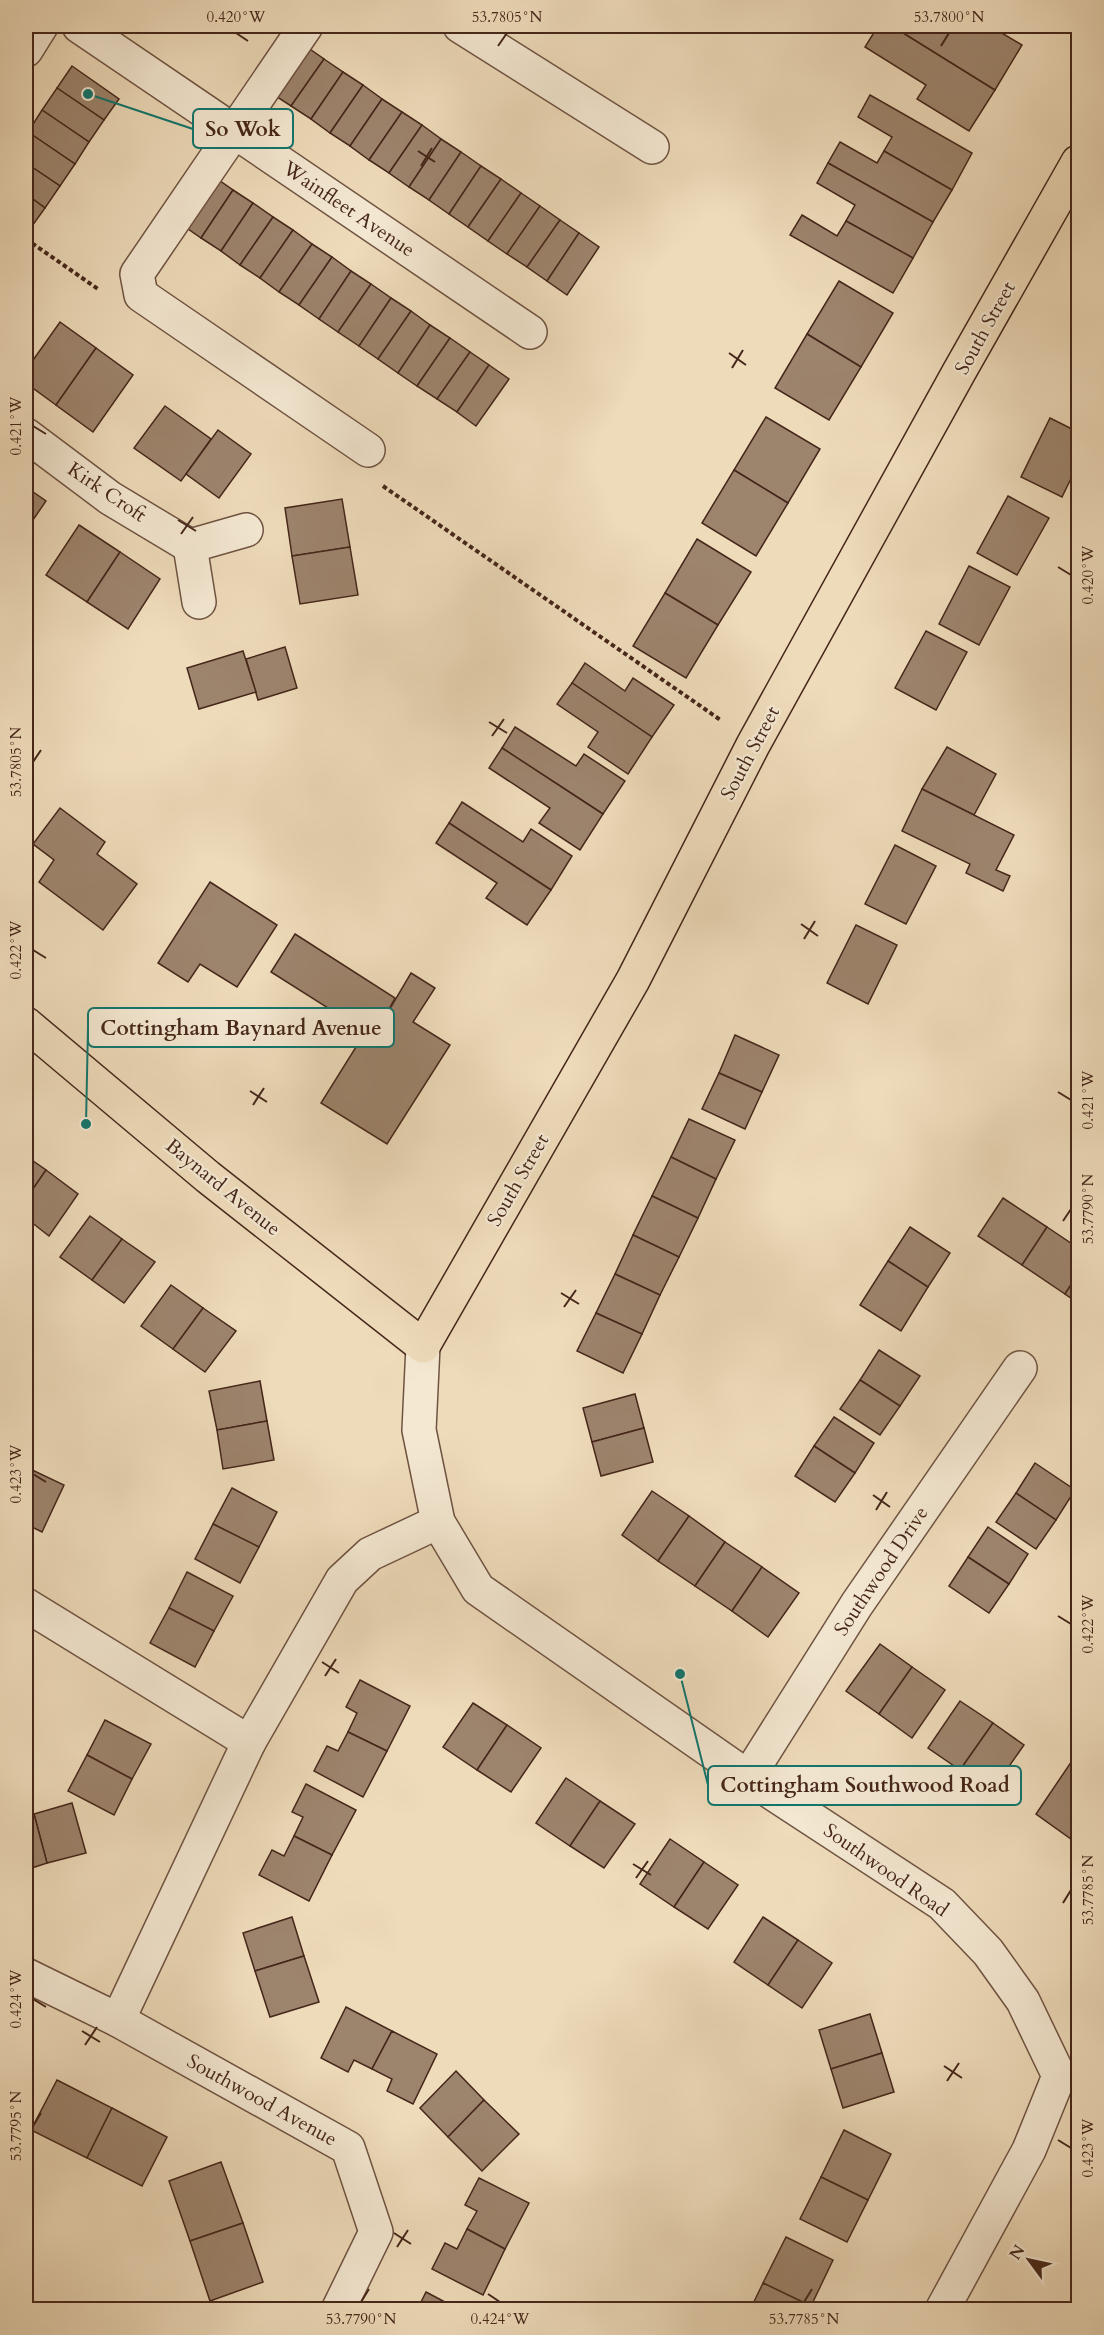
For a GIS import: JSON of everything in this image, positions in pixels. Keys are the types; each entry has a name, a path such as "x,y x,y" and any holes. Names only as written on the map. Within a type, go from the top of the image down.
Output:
{"main road":[{"name":"South Street","path":"423,1346 633,980 753,745 1078,162"},
{"name":"Baynard Avenue","path":"26,1024 208,1177 423,1346"}],"street":[{"path":"26,50 41,26"},
{"name":"Wainfleet Avenue","path":"79,26 530,332"},
{"path":"306,26 138,274 141,295 368,450"},
{"path":"460,26 652,147"},
{"name":"Kirk Croft","path":"26,435 110,498 190,546"},
{"path":"199,602 190,546 246,530"},
{"name":"Southwood Road","path":"423,1346 419,1430 438,1522 478,1590 748,1778 942,1904 988,1952 1023,2001 1069,2082 1029,2150 942,2310"},
{"name":"Southwood Drive","path":"748,1778 857,1604 1020,1368"},
{"path":"118,2020 249,1742 342,1580 370,1554 438,1522"},
{"path":"26,1605 249,1742"},
{"name":"Southwood Avenue","path":"26,1975 118,2020 348,2148 376,2232 338,2310"}],"path":[{"path":"26,239 104,293"},
{"path":"378,483 753,745"}],"building":[{"path":"158,26 171,26 168,32"},
{"path":"878,26 892,26 995,90 969,131 917,99 926,85 865,47"},
{"path":"892,26 949,26 960,33 965,26 990,26 1022,45 995,90"},
{"path":"304,45 324,59 291,106 271,93"},
{"path":"324,59 343,72 311,119 291,106"},
{"path":"72,66 119,99 104,120 57,88"},
{"path":"343,72 363,85 330,133 311,119"},
{"path":"363,85 382,99 350,146 330,133"},
{"path":"57,88 104,120 89,142 42,110"},
{"path":"870,95 972,153 952,190 884,151 892,137 858,117"},
{"path":"382,99 402,112 369,160 350,146"},
{"path":"42,110 89,142 75,164 28,132"},
{"path":"402,112 422,125 389,173 369,160"},
{"path":"422,125 441,139 409,187 389,173"},
{"path":"28,132 75,164 60,186 26,163"},
{"path":"441,139 461,152 429,200 409,187"},
{"path":"840,142 877,163 884,151 952,190 933,222 828,163"},
{"path":"461,152 481,166 449,214 429,200"},
{"path":"26,163 60,186 45,208 26,194"},
{"path":"828,163 933,222 913,258 846,221 855,205 817,183"},
{"path":"481,166 501,179 468,227 449,214"},
{"path":"213,176 233,190 201,238 181,224"},
{"path":"501,179 521,193 488,241 468,227"},
{"path":"233,190 253,203 221,251 201,238"},
{"path":"521,193 540,206 507,254 488,241"},
{"path":"26,194 45,208 30,229 26,226"},
{"path":"253,203 273,217 240,265 221,251"},
{"path":"540,206 560,220 527,267 507,254"},
{"path":"802,215 837,236 846,221 913,258 893,293 790,235"},
{"path":"273,217 293,230 260,278 240,265"},
{"path":"560,220 579,233 547,281 527,267"},
{"path":"293,230 312,244 279,292 260,278"},
{"path":"579,233 599,247 567,295 547,281"},
{"path":"312,244 332,257 299,305 279,292"},
{"path":"332,257 351,271 319,319 299,305"},
{"path":"351,271 371,284 338,332 319,319"},
{"path":"839,281 893,313 861,367 807,334"},
{"path":"371,284 391,298 359,346 338,332"},
{"path":"391,298 411,311 378,359 359,346"},
{"path":"411,311 430,325 398,373 378,359"},
{"path":"60,322 96,348 56,405 26,383 26,370"},
{"path":"430,325 450,338 417,386 398,373"},
{"path":"807,334 861,367 829,420 775,388"},
{"path":"450,338 470,352 437,399 417,386"},
{"path":"96,348 133,375 93,432 56,405"},
{"path":"470,352 489,365 457,412 437,399"},
{"path":"489,365 509,379 476,426 457,412"},
{"path":"165,406 211,439 181,481 134,448"},
{"path":"1078,406 1078,421 1072,417"},
{"path":"766,417 820,449 788,503 734,470"},
{"path":"1050,418 1078,432 1078,464 1062,497 1021,477"},
{"path":"218,430 251,454 219,498 186,474"},
{"path":"734,470 788,503 756,556 702,523"},
{"path":"26,487 46,501 26,530"},
{"path":"1008,496 1049,518 1017,575 977,553"},
{"path":"342,499 350,547 292,556 285,508"},
{"path":"79,525 120,552 87,602 46,575"},
{"path":"697,539 751,572 718,625 665,593"},
{"path":"350,547 358,595 300,604 292,556"},
{"path":"120,552 160,579 128,629 87,602"},
{"path":"969,566 1010,587 979,645 939,624"},
{"path":"665,593 718,625 686,678 633,646"},
{"path":"926,631 967,652 936,710 895,688"},
{"path":"285,647 297,688 258,700 246,659"},
{"path":"243,651 256,692 199,709 187,668"},
{"path":"585,663 625,691 633,678 674,705 652,737 572,683"},
{"path":"572,683 652,737 628,774 588,747 598,732 557,704"},
{"path":"515,727 576,766 584,754 625,781 603,814 502,748"},
{"path":"947,747 996,774 974,815 922,789"},
{"path":"502,748 603,814 580,850 539,823 550,808 489,768"},
{"path":"26,779 33,785 26,795"},
{"path":"922,789 1014,835 996,870 1010,876 1003,891 966,873 970,864 902,831"},
{"path":"462,802 523,842 531,829 572,856 551,890 449,823"},
{"path":"60,808 105,842 97,854 137,884 103,930 39,882 54,860 33,844"},
{"path":"449,823 551,890 527,925 486,898 497,883 436,843"},
{"path":"895,845 936,866 906,924 865,904"},
{"path":"210,882 277,925 237,987 200,964 188,982 158,963"},
{"path":"856,925 897,945 868,1004 827,983"},
{"path":"295,934 395,998 378,1029 371,1023 366,1032 271,972"},
{"path":"411,973 435,988 413,1022 450,1045 387,1144 321,1103 371,1023 378,1029"},
{"path":"735,1035 779,1055 762,1092 719,1073"},
{"path":"719,1073 762,1092 745,1129 702,1109"},
{"path":"689,1119 735,1140 716,1179 671,1157"},
{"path":"26,1156 46,1170 26,1199"},
{"path":"671,1157 716,1179 698,1218 652,1196"},
{"path":"46,1170 78,1194 49,1236 26,1218 26,1199"},
{"path":"652,1196 698,1218 679,1257 633,1235"},
{"path":"1003,1198 1047,1227 1022,1265 978,1236"},
{"path":"90,1216 122,1239 92,1280 60,1257"},
{"path":"910,1227 950,1253 928,1287 888,1261"},
{"path":"1047,1227 1078,1248 1078,1274 1065,1294 1022,1265"},
{"path":"633,1235 679,1257 660,1295 615,1274"},
{"path":"122,1239 155,1262 124,1303 92,1280"},
{"path":"888,1261 928,1287 901,1331 860,1305"},
{"path":"615,1274 660,1295 642,1334 596,1313"},
{"path":"1078,1274 1078,1303 1065,1294"},
{"path":"171,1285 203,1308 173,1349 141,1326"},
{"path":"203,1308 236,1331 205,1372 173,1349"},
{"path":"596,1313 642,1334 623,1373 577,1351"},
{"path":"879,1350 920,1376 900,1406 860,1380"},
{"path":"860,1380 900,1406 880,1435 840,1409"},
{"path":"260,1381 267,1421 217,1430 209,1391"},
{"path":"635,1394 644,1428 592,1442 583,1408"},
{"path":"834,1417 874,1443 855,1473 814,1446"},
{"path":"267,1421 274,1460 223,1469 217,1430"},
{"path":"644,1428 653,1462 601,1476 592,1442"},
{"path":"814,1446 855,1473 835,1502 795,1476"},
{"path":"1035,1463 1075,1490 1056,1520 1016,1493"},
{"path":"28,1468 64,1485 42,1532 26,1524 26,1473"},
{"path":"232,1488 277,1512 259,1547 213,1524"},
{"path":"652,1491 689,1516 658,1561 622,1535"},
{"path":"1016,1493 1056,1520 1036,1549 996,1522"},
{"path":"689,1516 725,1542 695,1586 658,1561"},
{"path":"213,1524 259,1547 240,1583 195,1559"},
{"path":"988,1527 1028,1554 1009,1584 968,1557"},
{"path":"725,1542 762,1567 732,1611 695,1586"},
{"path":"968,1557 1009,1584 989,1613 949,1586"},
{"path":"762,1567 799,1593 768,1637 732,1611"},
{"path":"187,1572 233,1596 214,1631 169,1608"},
{"path":"169,1608 214,1631 195,1667 150,1643"},
{"path":"880,1644 912,1667 879,1714 846,1691"},
{"path":"912,1667 945,1690 912,1738 879,1714"},
{"path":"360,1680 410,1706 387,1751 348,1732 357,1713 346,1707"},
{"path":"960,1701 993,1723 960,1770 928,1748"},
{"path":"473,1703 507,1725 477,1770 443,1747"},
{"path":"105,1720 151,1744 132,1779 87,1755"},
{"path":"993,1723 1024,1745 991,1792 960,1770"},
{"path":"507,1725 541,1748 511,1792 477,1770"},
{"path":"348,1732 387,1751 363,1797 314,1771 327,1746 338,1751"},
{"path":"1078,1752 1078,1844 1036,1814"},
{"path":"87,1755 132,1779 114,1815 68,1791"},
{"path":"566,1778 600,1801 570,1846 536,1823"},
{"path":"306,1784 356,1810 332,1855 294,1836 303,1817 292,1812"},
{"path":"600,1801 635,1824 604,1868 570,1846"},
{"path":"72,1803 86,1853 47,1863 34,1814"},
{"path":"34,1814 47,1863 26,1870 26,1817"},
{"path":"294,1836 332,1855 309,1901 259,1875 272,1850 284,1856"},
{"path":"670,1839 704,1862 674,1907 640,1884"},
{"path":"704,1862 738,1885 708,1929 674,1907"},
{"path":"292,1917 304,1956 255,1971 243,1933"},
{"path":"763,1917 798,1940 768,1985 734,1962"},
{"path":"798,1940 832,1963 802,2008 768,1985"},
{"path":"304,1956 319,2002 270,2017 255,1971"},
{"path":"346,2007 392,2031 372,2069 354,2060 348,2072 321,2058"},
{"path":"870,2014 882,2053 831,2069 819,2030"},
{"path":"392,2031 437,2054 413,2104 387,2091 392,2079 372,2069"},
{"path":"882,2053 894,2092 843,2108 831,2069"},
{"path":"456,2071 484,2100 448,2137 420,2108"},
{"path":"57,2080 112,2108 87,2158 31,2130"},
{"path":"484,2100 519,2134 482,2171 448,2137"},
{"path":"112,2108 167,2137 142,2186 87,2158"},
{"path":"844,2130 891,2154 868,2200 821,2177"},
{"path":"221,2162 243,2223 190,2241 169,2181"},
{"path":"821,2177 868,2200 847,2242 800,2219"},
{"path":"479,2178 529,2203 505,2249 467,2229 477,2211 465,2205"},
{"path":"243,2223 263,2282 210,2301 190,2241"},
{"path":"467,2229 505,2249 483,2295 432,2269 445,2243 457,2249"},
{"path":"786,2237 833,2260 811,2306 763,2283"},
{"path":"763,2283 811,2306 809,2310 750,2310"},
{"path":"426,2292 460,2310 417,2310"}],"place":[{"name":"So Wok","path":"88,94"},
{"name":"Cottingham Baynard Avenue","path":"86,1124"},
{"name":"Cottingham Southwood Road","path":"680,1674"}]}
